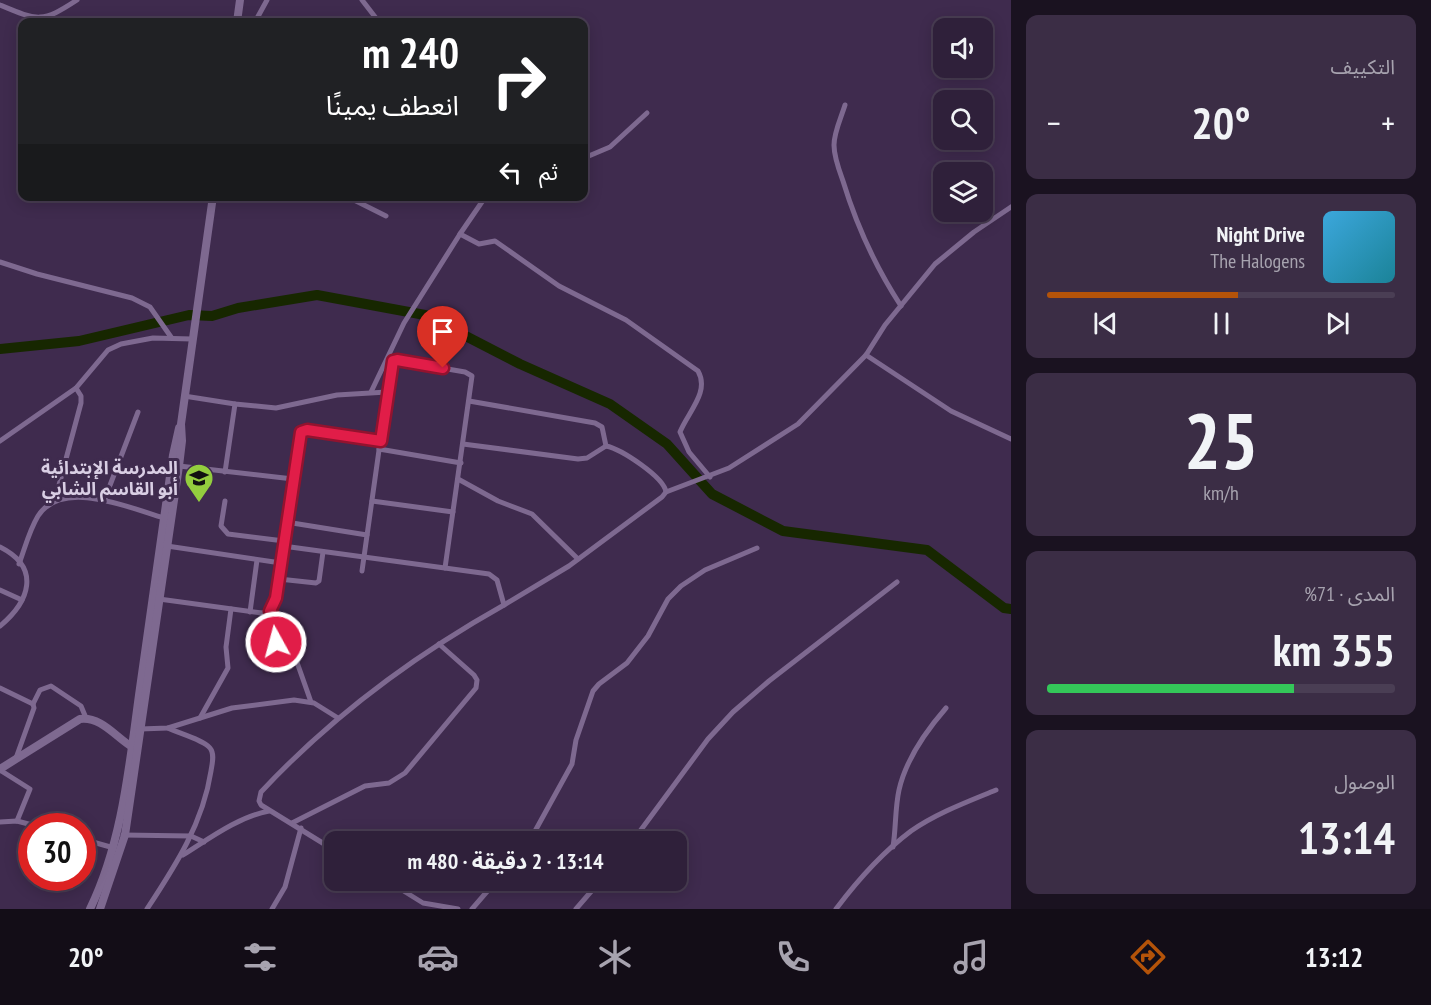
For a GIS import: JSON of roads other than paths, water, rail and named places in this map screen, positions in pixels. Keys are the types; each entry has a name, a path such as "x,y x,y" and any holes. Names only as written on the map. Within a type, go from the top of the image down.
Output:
{"main road":[{"path":"238,18 240,0"},
{"path":"100,909 121,834 159,599 182,441 181,424 196,306 212,201"},
{"path":"138,731 164,518 175,440 181,424"},
{"path":"0,770 73,723 86,718 116,733 134,748"},
{"path":"116,733 138,731"},
{"path":"90,909 121,834"}],"street":[{"path":"0,5 42,18 56,14 77,0"},
{"path":"257,18 267,0"},
{"path":"362,0 376,18"},
{"path":"845,105 834,145 837,162 851,208 873,260 901,306"},
{"path":"588,156 610,147 647,113"},
{"path":"356,201 386,216"},
{"path":"371,392 404,323 483,201"},
{"path":"324,843 269,811 259,801 261,792 338,718 439,644 578,559 666,492 710,477 769,444 798,424 866,356 901,306 935,264 974,232 1011,207"},
{"path":"460,234 479,244 495,241 559,286 626,320 698,371 703,380 702,393 687,415 680,432 689,452 710,477"},
{"path":"0,262 37,274 132,298 150,307 171,337"},
{"path":"0,441 76,388 108,350 121,344 171,337 192,339"},
{"path":"866,356 951,411 1011,439"},
{"path":"362,571 391,363 397,360 470,374 472,378 445,568"},
{"path":"19,564 38,515 55,500 81,403 81,396 76,388"},
{"path":"184,396 276,408 337,395 387,392"},
{"path":"469,401 595,423 602,427 606,446"},
{"path":"225,472 235,404"},
{"path":"104,501 138,412"},
{"path":"159,599 262,614 270,611 274,605 279,579 300,434 304,430 381,441"},
{"path":"464,444 578,459 587,458 606,446"},
{"path":"606,446 625,454 661,480 666,492"},
{"path":"380,449 461,463"},
{"path":"178,466 293,479"},
{"path":"458,479 498,501 532,514 578,559"},
{"path":"55,500 84,497 164,518"},
{"path":"225,501 221,526 228,534 323,552 483,572 493,576 499,586 504,605"},
{"path":"372,501 453,512"},
{"path":"286,522 367,535"},
{"path":"167,546 281,563"},
{"path":"0,548 19,564 28,579 28,587 19,608 0,626"},
{"path":"534,831 572,764 576,740 593,691 627,663 648,636 668,600 681,586 705,570 757,548"},
{"path":"279,579 316,583 319,581 323,552"},
{"path":"250,612 257,560"},
{"path":"640,831 708,739 733,712 769,681 897,582"},
{"path":"0,590 22,600"},
{"path":"200,718 228,668 226,647 231,609"},
{"path":"270,611 275,621 274,639 293,651 311,702"},
{"path":"292,823 365,786 396,780 405,773 476,688 477,680 474,675 439,644"},
{"path":"16,758 34,713 33,704 40,690 51,686 81,706 86,718"},
{"path":"0,688 33,704"},
{"path":"138,731 168,728 232,708 294,700 322,706 338,718"},
{"path":"893,847 899,790 905,771 920,742 946,708"},
{"path":"147,909 181,856 204,807 213,754 209,746 168,728"},
{"path":"0,770 30,789 17,821 0,822"},
{"path":"836,909 859,881 893,847 929,820 996,790"},
{"path":"181,856 235,823 257,813 269,811"},
{"path":"272,909 285,887 301,828"},
{"path":"121,834 191,836 204,842"},
{"path":"96,843 114,848"},
{"path":"404,891 423,903 458,909"},
{"path":"472,909 488,891"},
{"path":"576,909 592,891"}],"waterway":[{"path":"0,349 79,341 189,315 212,316 238,308 317,295 425,315 520,364 610,404 667,444 712,494 783,531 927,550 1004,608 1011,609"}],"place":[{"name":"المدرسة الإبتدائية أبو القاسم الشابي","path":"199,504"}]}
